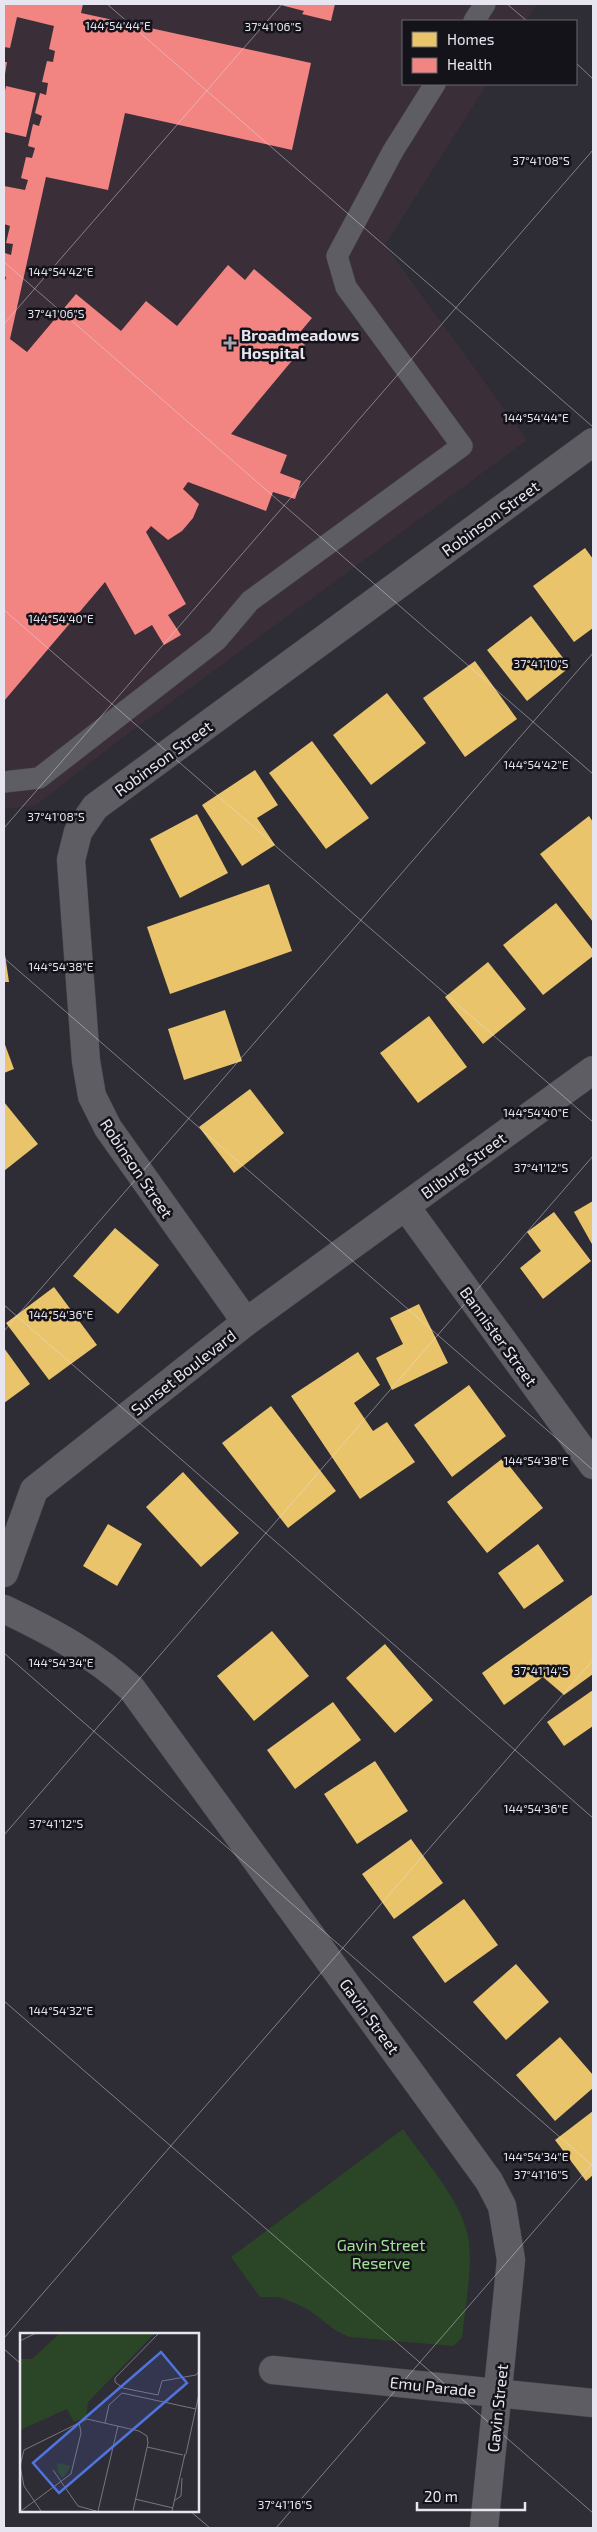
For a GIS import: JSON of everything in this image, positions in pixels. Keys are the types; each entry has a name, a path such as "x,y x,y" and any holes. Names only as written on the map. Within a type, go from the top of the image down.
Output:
{"street":[{"name":"Robinson Street","path":"246,1322 108,1128 92,1096 86,1061 71,860 78,832 95,807 593,442"},
{"name":"Bliburg Street","path":"406,1207 593,1070"},
{"name":"Sunset Boulevard","path":"4,1573 34,1490 246,1322 406,1207"},
{"name":"Bannister Street","path":"406,1207 593,1465"},
{"name":"Gavin Street","path":"4,1609 49,1630 90,1655 112,1670 132,1689 489,2181 502,2206 511,2260 484,2528"},
{"name":"Emu Parade","path":"273,2370 593,2403"}],"lane":[{"path":"475,20 485,4"},
{"path":"4,782 39,778 217,640 250,601 462,446 346,287 337,256 393,152 434,85"}],"shaded area":[{"name":"Broadmeadows Hospital","path":"4,4 537,4 527,20 402,20 402,85 486,85 385,245 527,440 121,739 35,806 4,809"}],"green space":[{"name":"Gavin Street Reserve","path":"403,2129 443,2183 466,2228 470,2255 468,2291 462,2338 453,2346 349,2337 335,2330 309,2310 297,2304 279,2297 260,2297 231,2257"}],"building: Homes":[{"path":"585,548 593,559 593,628 574,642 533,586"},
{"path":"531,616 570,667 527,701 487,650"},
{"path":"475,661 517,719 465,757 423,698"},
{"path":"387,693 426,743 371,785 333,735"},
{"path":"312,741 369,818 326,849 269,773"},
{"path":"255,770 278,805 257,818 275,845 242,866 202,805"},
{"path":"197,814 228,873 180,898 150,839"},
{"path":"589,816 593,822 593,922 540,854"},
{"path":"269,884 292,951 170,994 147,927"},
{"path":"556,903 593,950 593,956 543,995 503,945"},
{"path":"4,948 9,982 4,982"},
{"path":"488,962 526,1009 483,1044 445,997"},
{"path":"225,1010 242,1061 184,1080 168,1029"},
{"path":"429,1016 467,1067 418,1103 380,1053"},
{"path":"4,1042 14,1069 4,1073"},
{"path":"250,1089 284,1133 234,1173 199,1127"},
{"path":"4,1102 38,1144 4,1171"},
{"path":"593,1201 593,1246 574,1212"},
{"path":"554,1212 591,1261 543,1299 520,1268 541,1251 527,1232"},
{"path":"115,1228 159,1265 118,1314 73,1276"},
{"path":"54,1287 97,1345 49,1380 6,1323"},
{"path":"419,1304 448,1363 392,1390 376,1358 403,1344 390,1318"},
{"path":"4,1348 30,1384 4,1403"},
{"path":"358,1352 380,1385 354,1403 373,1431 387,1422 415,1462 360,1499 291,1396"},
{"path":"469,1385 506,1436 452,1477 414,1425"},
{"path":"271,1406 336,1491 288,1528 222,1443"},
{"path":"503,1458 543,1508 487,1553 447,1502"},
{"path":"183,1472 239,1533 201,1567 146,1507"},
{"path":"108,1524 142,1544 117,1586 83,1566"},
{"path":"538,1544 564,1581 524,1609 498,1573"},
{"path":"593,1594 593,1674 564,1695 543,1677 504,1705 482,1673"},
{"path":"272,1631 309,1676 254,1721 217,1676"},
{"path":"385,1644 433,1700 395,1733 346,1678"},
{"path":"593,1690 593,1726 564,1746 547,1722"},
{"path":"333,1702 361,1740 295,1789 267,1750"},
{"path":"375,1761 408,1811 357,1844 324,1794"},
{"path":"411,1839 443,1883 394,1919 362,1874"},
{"path":"464,1899 498,1945 445,1983 412,1937"},
{"path":"516,1964 549,2002 506,2040 473,2002"},
{"path":"560,2037 593,2075 593,2088 555,2121 516,2075"},
{"path":"593,2111 593,2175 586,2181 555,2140"}],"building: Health":[{"path":"4,4 83,4 81,13 311,63 292,150 125,113 108,190 46,177 10,339 27,352 76,294 121,331 146,301 177,326 228,265 245,280 254,269 312,318 296,337 305,345 231,434 287,455 280,473 301,481 295,499 273,492 266,511 188,482 183,489 199,504 193,518 182,531 168,540 151,526 146,532 186,604 168,615 181,635 164,645 152,625 135,635 105,582 4,701 4,285 6,277 4,276 4,257 5,253 11,255 13,244 6,243 10,226 4,224 4,186 25,190 28,180 21,178 26,157 32,158 35,148 28,146 33,124 39,126 42,116 35,113 40,93 46,95 48,83 42,82 47,61 53,62 55,51 49,49 54,26 17,17 10,48 4,47"},
{"path":"277,4 335,4 331,21 302,14 304,11"},
{"path":"4,62 7,62 5,74 4,73"},
{"path":"6,86 36,93 26,137 4,132 4,96"}],"place":[{"name":"Broadmeadows Hospital","path":"230,343"}]}
